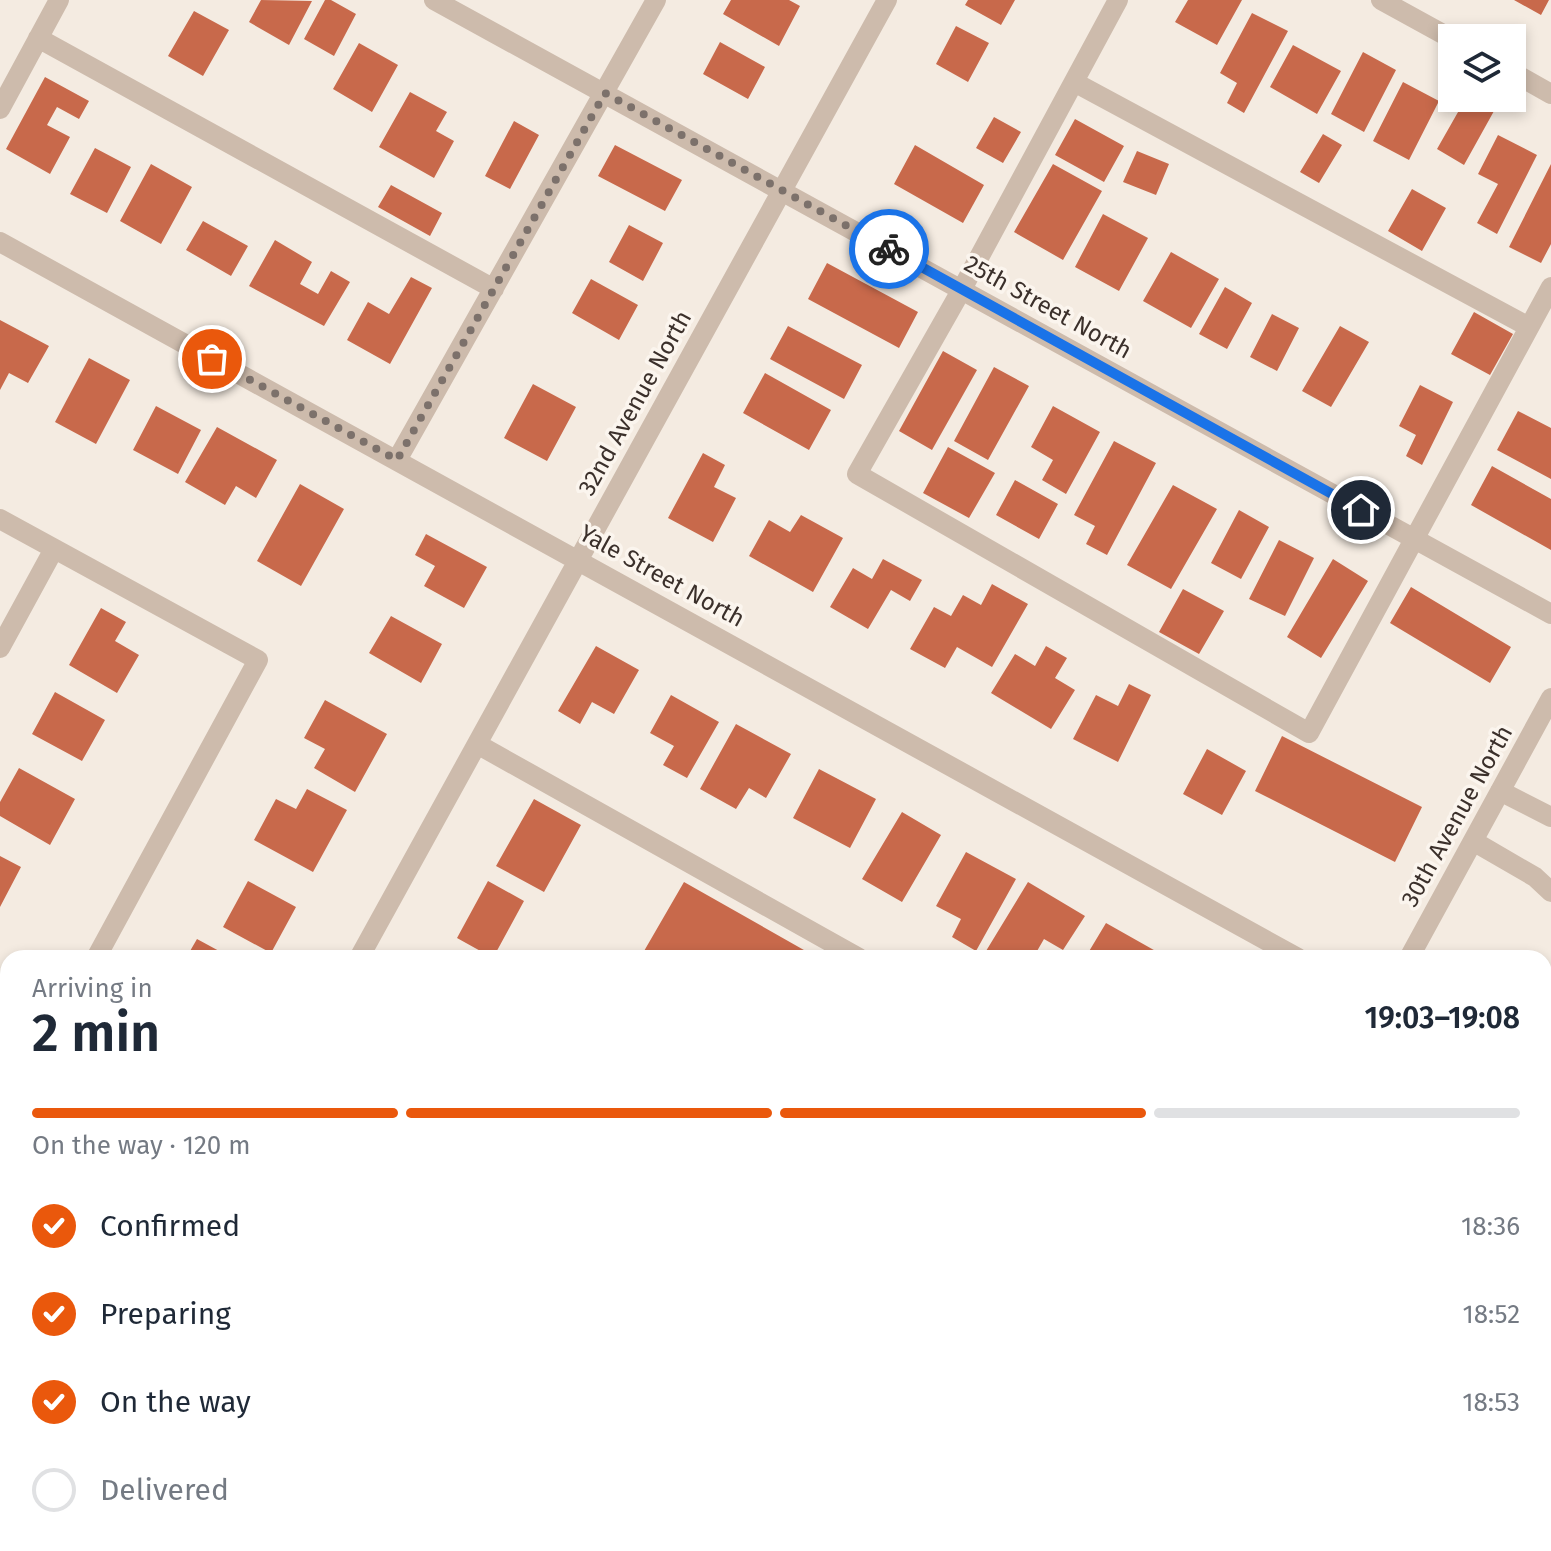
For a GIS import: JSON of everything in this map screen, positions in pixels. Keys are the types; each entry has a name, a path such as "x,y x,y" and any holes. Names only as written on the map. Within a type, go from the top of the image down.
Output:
{"street":[{"path":"0,109 59,0"},
{"name":"25th Street North","path":"434,0 1551,614"},
{"path":"397,460 656,0"},
{"name":"32nd Avenue North","path":"363,950 887,0"},
{"path":"1118,0 962,289 857,474 1309,733 1551,287"},
{"path":"1381,0 1438,31"},
{"path":"38,38 494,289"},
{"path":"1526,80 1551,94"},
{"path":"1074,82 1529,327"},
{"name":"Yale Street North","path":"0,242 1284,950"},
{"path":"0,519 258,660 100,950"},
{"path":"0,648 54,549"},
{"name":"30th Avenue North","path":"1413,950 1551,698"},
{"path":"477,744 845,950"},
{"path":"1500,791 1551,817"},
{"path":"1473,841 1535,877 1551,892"}],"building":[{"path":"261,0 312,1 289,45 249,22"},
{"path":"325,0 331,0 356,14 334,56 304,39"},
{"path":"731,0 789,0 800,6 779,46 723,14"},
{"path":"968,0 1015,0 1001,25 965,5"},
{"path":"1188,0 1242,0 1217,45 1175,22"},
{"path":"1514,0 1549,0 1541,15"},
{"path":"194,11 229,30 203,76 168,56"},
{"path":"1252,13 1288,31 1244,113 1227,103 1237,83 1220,73"},
{"path":"956,26 989,43 968,82 936,64"},
{"path":"720,42 765,67 748,99 703,74"},
{"path":"359,43 398,65 372,112 333,89"},
{"path":"1293,45 1341,71 1317,114 1270,87"},
{"path":"1363,52 1396,70 1364,132 1331,114"},
{"path":"45,77 89,101 79,119 57,107 47,125 70,137 50,174 6,149"},
{"path":"1403,82 1438,100 1409,160 1373,141"},
{"path":"410,92 447,112 436,131 454,141 434,178 379,147"},
{"path":"1458,112 1493,112 1464,165 1437,149"},
{"path":"994,117 1021,132 1003,163 976,148"},
{"path":"1075,119 1124,146 1104,182 1055,155"},
{"path":"514,121 539,135 510,189 485,176"},
{"path":"1323,134 1342,145 1319,183 1300,172"},
{"path":"1498,135 1537,155 1497,234 1477,223 1498,184 1478,174"},
{"path":"615,145 682,180 665,211 598,176"},
{"path":"915,145 984,185 963,223 894,184"},
{"path":"95,148 131,167 107,213 70,194"},
{"path":"1137,151 1169,164 1156,195 1123,182"},
{"path":"151,164 192,187 161,244 120,221"},
{"path":"1053,164 1102,191 1063,260 1014,232"},
{"path":"1551,164 1551,244 1541,263 1509,247"},
{"path":"391,185 442,213 430,236 378,207"},
{"path":"1412,189 1446,208 1422,251 1388,231"},
{"path":"1103,214 1148,238 1119,291 1075,267"},
{"path":"203,221 248,246 231,276 186,250"},
{"path":"629,225 663,243 643,281 609,262"},
{"path":"275,240 312,262 300,284 318,294 331,271 350,282 324,326 249,286"},
{"path":"1171,252 1219,279 1191,328 1143,301"},
{"path":"827,263 918,312 899,348 808,299"},
{"path":"411,277 432,288 390,364 347,340 368,302 389,314"},
{"path":"591,279 638,305 619,340 572,313"},
{"path":"1225,287 1252,303 1227,349 1199,334"},
{"path":"1474,312 1513,334 1490,375 1451,354"},
{"path":"1272,314 1299,328 1277,371 1250,357"},
{"path":"0,320 49,346 28,383 9,373 0,390"},
{"path":"788,326 862,365 844,399 770,359"},
{"path":"1340,326 1369,342 1331,407 1302,391"},
{"path":"943,351 977,370 932,450 899,431"},
{"path":"89,358 130,380 96,444 55,422"},
{"path":"994,367 1029,386 988,460 954,441"},
{"path":"765,373 831,410 809,450 743,413"},
{"path":"533,384 576,407 547,461 504,438"},
{"path":"1420,385 1453,402 1422,465 1406,456 1416,435 1399,426"},
{"path":"156,406 201,430 178,474 133,450"},
{"path":"1053,406 1100,432 1066,494 1042,480 1053,460 1031,447"},
{"path":"1518,411 1551,428 1551,479 1497,450"},
{"path":"217,427 277,460 256,498 236,486 225,505 185,482"},
{"path":"1114,441 1156,463 1107,555 1086,544 1095,526 1074,515"},
{"path":"948,447 995,473 969,518 923,493"},
{"path":"703,453 725,465 714,487 736,498 713,542 668,518"},
{"path":"1492,466 1551,499 1551,550 1471,505"},
{"path":"1015,480 1058,504 1039,539 996,515"},
{"path":"300,484 344,509 301,586 257,561"},
{"path":"1173,485 1217,509 1171,589 1127,565"},
{"path":"1239,510 1269,527 1241,579 1211,563"},
{"path":"801,515 843,538 813,592 749,556 769,520 790,532"},
{"path":"426,534 487,567 464,608 424,586 435,566 415,555"},
{"path":"1279,540 1314,558 1285,616 1249,599"},
{"path":"883,559 922,580 910,601 891,590 868,629 830,607 853,568 872,579"},
{"path":"1333,559 1368,581 1321,658 1287,637"},
{"path":"992,584 1028,604 992,667 957,647 945,668 910,649 934,607 951,616 963,595 981,605"},
{"path":"1411,587 1511,647 1490,683 1390,623"},
{"path":"1183,589 1224,611 1199,654 1159,632"},
{"path":"101,608 126,622 115,641 139,655 117,693 69,665"},
{"path":"391,616 442,644 421,683 369,653"},
{"path":"596,646 639,670 614,714 592,702 580,724 558,711"},
{"path":"1046,646 1067,658 1055,678 1075,690 1051,729 991,693 1015,654 1035,666"},
{"path":"1129,684 1151,695 1118,762 1073,739 1096,695 1118,706"},
{"path":"55,692 105,720 82,761 32,734"},
{"path":"671,695 719,722 687,778 663,765 674,746 650,733"},
{"path":"325,700 387,734 355,792 314,768 325,749 304,738"},
{"path":"736,724 791,754 766,798 749,788 736,809 700,789"},
{"path":"1282,736 1422,807 1395,862 1255,791"},
{"path":"1207,749 1246,771 1222,815 1183,794"},
{"path":"19,768 75,799 50,845 0,816 0,802"},
{"path":"819,769 876,799 850,848 793,818"},
{"path":"307,789 347,810 313,872 254,840 276,799 296,809"},
{"path":"534,799 581,825 544,892 496,866"},
{"path":"902,812 941,835 902,902 862,879"},
{"path":"966,852 1016,879 977,950 952,937 961,919 936,906"},
{"path":"0,856 21,867 0,907"},
{"path":"248,881 296,907 273,950 265,950 223,927"},
{"path":"488,881 524,901 497,950 479,950 457,938"},
{"path":"684,882 804,950 645,950"},
{"path":"1028,882 1085,916 1063,950 1044,939 1038,950 987,950"},
{"path":"1106,923 1154,950 1090,950"},
{"path":"197,939 217,950 191,950"}],"way so far":[{"path":"212,359 397,460 605,93 889,249"}],"route":[{"path":"889,249 1361,510"}]}
